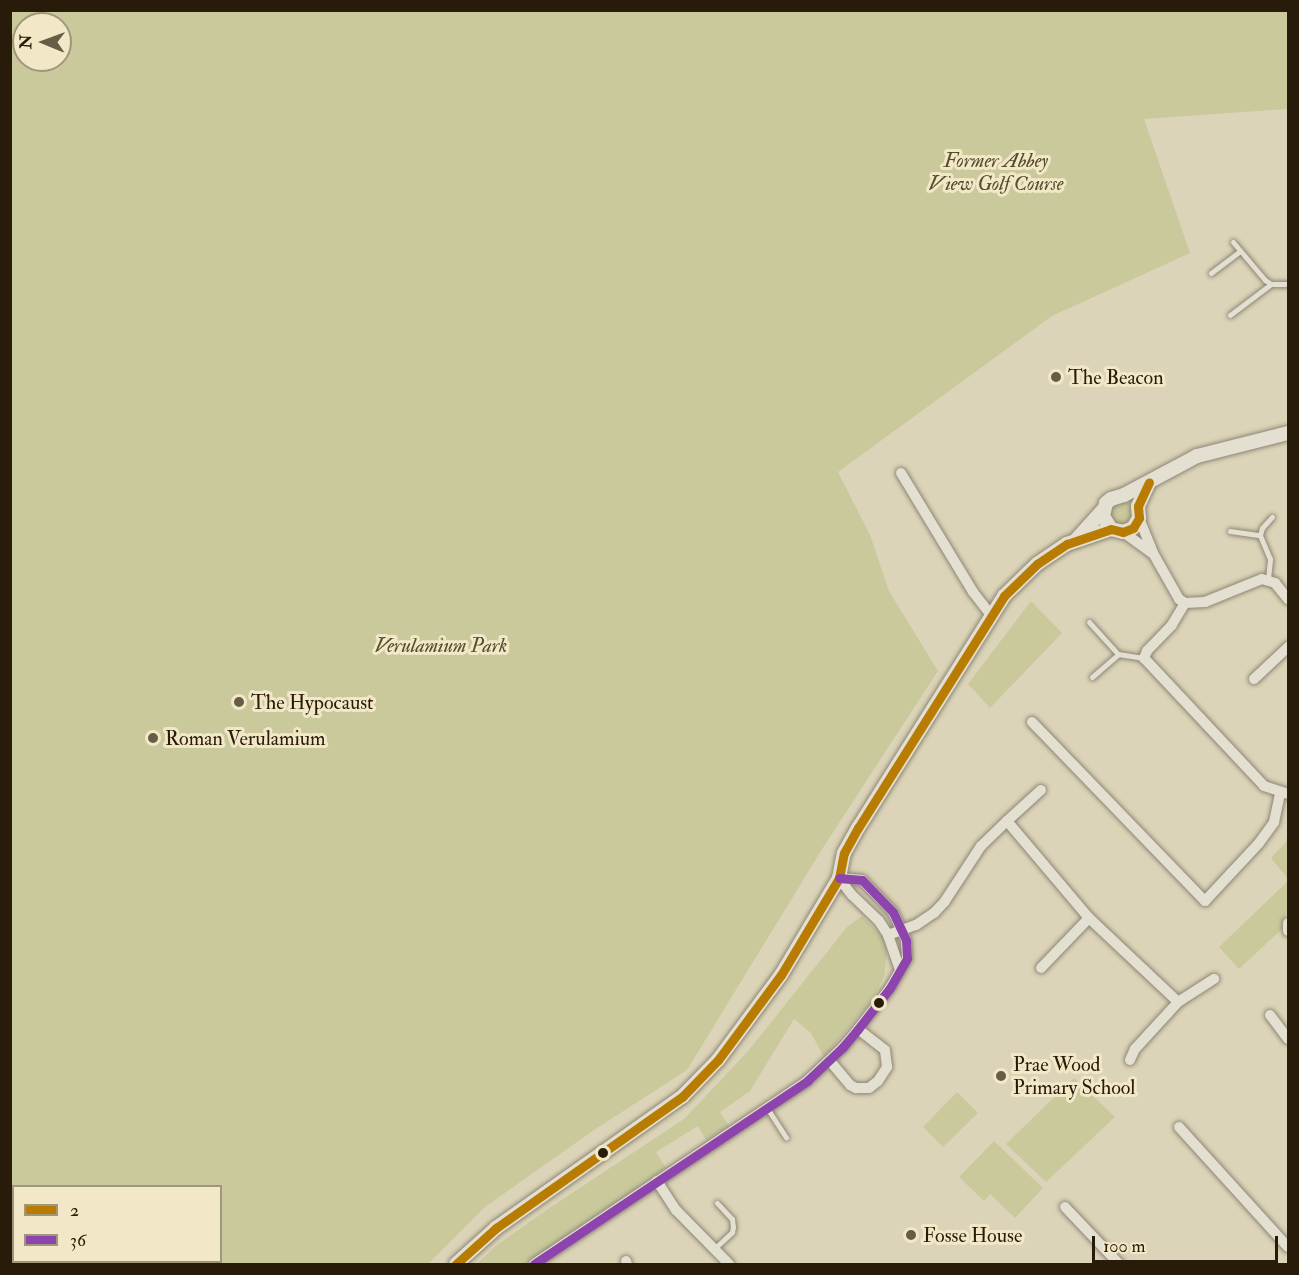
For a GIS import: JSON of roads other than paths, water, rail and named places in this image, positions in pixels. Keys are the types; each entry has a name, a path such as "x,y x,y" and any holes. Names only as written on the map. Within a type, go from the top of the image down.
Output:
{"street":[{"path":"1076,540 1111,499 1124,495 1197,456 1238,443 1288,433"},
{"path":"901,473 973,592 991,615"},
{"path":"456,1264 496,1228 682,1097 718,1060 781,975 839,878 844,853 853,836 991,615 1012,588 1052,552 1076,540 1133,528 1149,482"},
{"path":"1124,495 1130,497 1153,553 1179,598 1185,603 1205,602 1257,580 1268,579 1275,583 1288,599"},
{"path":"1103,510 1104,521 1153,553"},
{"path":"1032,722 1205,901 1259,843 1274,822 1284,793 1264,786 1144,658 1147,651 1177,619 1185,603"},
{"path":"1254,679 1288,647"},
{"path":"888,935 926,920 945,902 981,846 1041,790"},
{"path":"1007,821 1089,918 1178,1002"},
{"path":"534,1264 767,1108 830,1061 858,1029 890,988 907,958 906,940 893,912 862,880 839,878"},
{"path":"839,878 852,896 879,921 888,935 900,969"},
{"path":"1041,968 1089,918"},
{"path":"1288,923 1288,931"},
{"path":"1130,1060 1135,1049 1178,1002 1214,979"},
{"path":"1270,1016 1288,1039"},
{"path":"830,1061 850,1085 856,1088 869,1088 878,1081 887,1066 885,1050 858,1029"},
{"path":"1179,1127 1288,1246"},
{"path":"657,1181 676,1210 729,1264"},
{"path":"1065,1207 1119,1264"}],"lane":[{"path":"1233,242 1270,284"},
{"path":"1211,273 1240,251"},
{"path":"1230,315 1270,284 1288,285"},
{"path":"1268,579 1270,559 1260,535 1262,528 1272,517"},
{"path":"1230,531 1260,535"},
{"path":"1089,622 1118,654 1144,658"},
{"path":"1092,676 1118,654"},
{"path":"767,1108 786,1137"},
{"path":"714,1249 732,1232 733,1227 732,1219 717,1203"}],"place":[{"name":"The Beacon","path":"1056,377"},
{"name":"The Hypocaust","path":"239,702"},
{"name":"Roman Verulamium","path":"153,738"},
{"name":"Prae Wood Primary School","path":"1001,1076"},
{"name":"Fosse House","path":"911,1235"}],"park label":[{"name":"Former Abbey View Golf Course","path":"996,172"},
{"name":"Verulamium Park","path":"441,645"}]}
